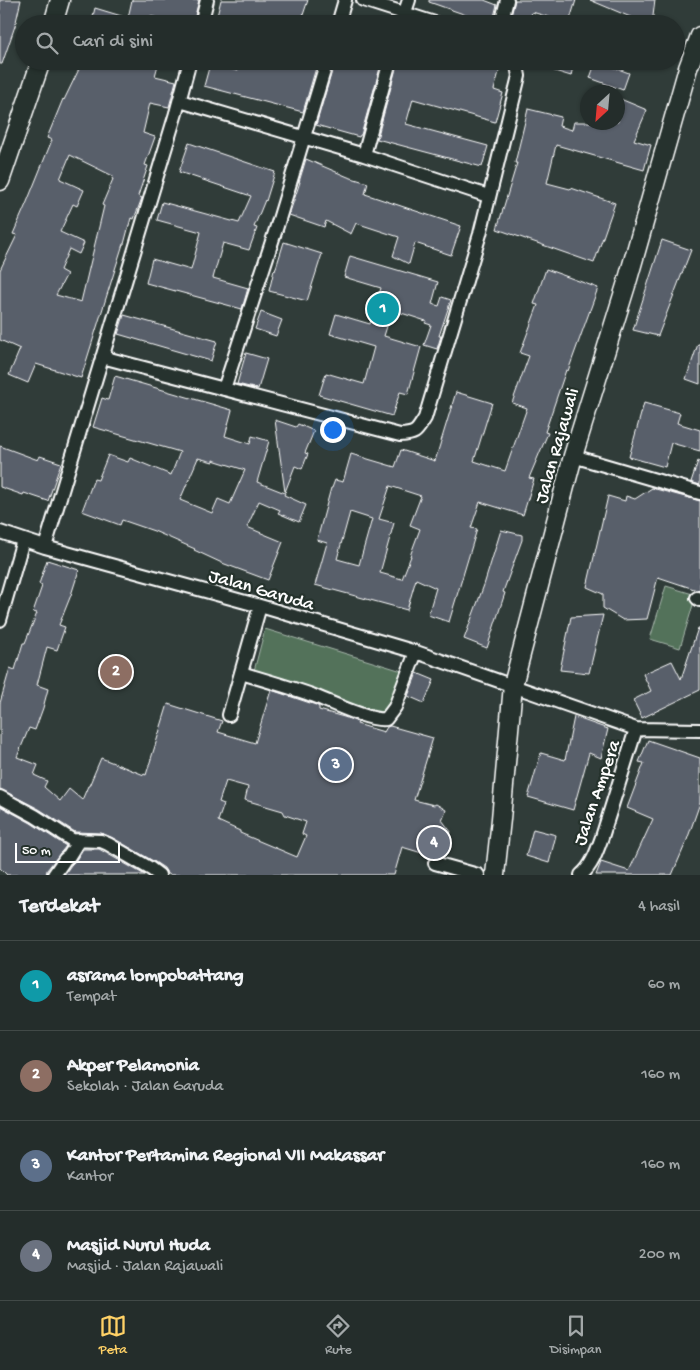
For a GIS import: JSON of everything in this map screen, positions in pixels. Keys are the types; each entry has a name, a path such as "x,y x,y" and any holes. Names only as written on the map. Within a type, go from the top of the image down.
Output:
{"main road":[{"path":"56,15 60,0"},
{"name":"Jalan Rajawali","path":"495,875 513,685 573,456 628,279 686,77 700,36"},
{"path":"0,181 38,70"}],"street":[{"path":"203,15 207,0"},
{"path":"341,15 345,0"},
{"path":"363,0 405,12"},
{"path":"503,15 507,0"},
{"path":"45,547 188,70"},
{"path":"224,389 277,226 324,70"},
{"path":"364,155 388,70"},
{"path":"102,357 400,435 417,432 425,418 480,234 519,76 518,70"},
{"path":"180,101 364,155 488,196"},
{"path":"573,456 700,493"},
{"name":"Jalan Garuda","path":"0,532 45,547 260,606 416,652 513,685"},
{"path":"0,620 23,540"},
{"path":"229,715 260,606"},
{"path":"241,673 312,695 382,720 386,719 395,707 416,652"},
{"name":"Jalan Ampera","path":"513,685 636,728 602,838 586,871 581,875"},
{"path":"636,728 700,730"},
{"path":"3,799 35,816 72,840 101,841 151,868 159,875"},
{"path":"54,875 79,840"},
{"path":"435,863 478,875"}],"green space":[{"path":"666,586 696,595 680,648 650,639"},
{"path":"265,629 402,671 386,715 258,674 254,671"}],"building":[{"path":"0,0 21,0 18,15 15,15 15,26 2,64 0,64"},
{"path":"132,0 199,0 195,15 129,15"},
{"path":"221,0 308,0 303,15 217,15"},
{"path":"429,0 484,0 497,5 494,15 466,15 429,2"},
{"path":"515,0 576,0 571,15 542,15 532,12 531,15 511,15"},
{"path":"590,0 655,0 653,15 626,15"},
{"path":"95,8 118,15 93,15"},
{"path":"79,70 157,70 155,76 176,81 169,107 150,103 143,133 155,137 145,165 148,166 138,196 142,198 134,219 131,218 81,378 36,364 28,383 9,375 20,349 0,340 0,270 17,235 13,234 52,140 47,138 63,99","holes":["70,155 113,176 102,205 104,206 81,302 56,295 67,274 60,270 69,249 79,254 84,243 60,232 73,204 77,206 84,190 60,179"]},
{"path":"208,70 315,70 303,112 204,86"},
{"path":"332,70 379,70 359,137 316,125"},
{"path":"396,70 500,70 494,90 503,93 495,122 413,99 406,124 488,146 482,167 377,139"},
{"path":"552,70 572,70 571,76"},
{"path":"593,70 621,70 629,73 625,85 609,85 590,78"},
{"path":"625,101 647,110 634,140 651,145 644,170 556,145 547,183 571,188 615,203 594,263 497,229 517,163 515,163 528,109 561,117 559,126 572,130 574,122 580,122 580,130 625,130"},
{"path":"189,143 275,172 266,201 254,227 257,228 249,250 223,243 213,278 248,288 242,309 146,283 152,259 191,270 201,232 157,220 162,202 239,223 251,196 179,172"},
{"path":"306,159 348,177 368,183 365,194 461,226 451,255 415,243 409,264 393,256 399,237 356,223 351,234 326,221 324,227 289,215"},
{"path":"662,240 691,250 658,336 633,330"},
{"path":"284,242 322,254 307,301 269,291"},
{"path":"350,256 438,282 432,304 439,306 442,297 451,300 439,336 441,336 437,349 424,345 431,325 425,323 426,321 392,310 384,336 421,347 408,394 400,392 392,416 319,395 326,373 364,384 374,347 330,334 336,314 370,324 381,288 344,277"},
{"path":"546,269 598,288 568,371 566,370 545,432 548,433 529,478 534,479 523,515 480,502 471,528 477,529 449,622 428,615 436,588 416,579 407,610 315,585 327,543 317,540 331,488 335,480 343,482 351,454 395,467 401,450 435,461 456,392 492,403 474,461 505,471 527,408 512,403 529,356 520,353 538,305 534,304","holes":["390,486 421,496 410,525 420,529 402,579 380,573 394,523 379,519","350,512 372,519 359,565 337,559"]},
{"path":"261,312 282,320 276,336 255,329"},
{"path":"124,315 217,341 211,361 118,334"},
{"path":"698,344 700,344 700,384 686,379"},
{"path":"246,353 267,359 258,389 237,384"},
{"path":"115,376 232,410 225,436 250,444 252,436 269,441 257,482 285,493 284,495 306,505 299,522 278,513 280,510 259,501 247,527 283,542 268,580 222,563 154,531 122,520 120,525 82,511 94,479 98,480 108,455 128,462 130,458 171,475 180,452 93,427 102,398 108,400","holes":["198,458 213,462 213,460 245,470 230,504 218,499 212,513 180,500"]},
{"path":"644,403 680,413 677,423 700,430 700,451 671,443 665,467 629,457"},
{"path":"275,420 296,427 298,424 314,431 305,453 308,454 302,469 295,466 285,492"},
{"path":"0,446 38,460 40,456 61,463 48,501 0,487"},
{"path":"698,461 700,462 700,485 691,482"},
{"path":"652,488 700,501 700,591 658,577 647,619 623,620 603,608 603,594 587,587 608,496 625,501 626,496 635,499"},
{"path":"501,530 522,535 522,540 503,592 505,593 487,648 464,639 484,585"},
{"path":"47,560 79,570 59,625 65,627 57,650 47,647 37,685 48,689 43,708 35,730 29,728 17,757 38,765 34,775 47,781 44,787 60,801 69,789 82,800 101,758 146,775 168,704 222,721 218,732 255,743 271,690 316,705 319,707 319,710 384,732 390,726 433,738 414,800 436,804 446,810 442,820 451,832 432,856 402,847 394,875 170,875 155,862 111,837 101,833 75,832 39,809 0,789 0,703 10,668 15,670 23,643 25,643 37,613 33,612 42,586 39,584","holes":["226,781 248,787 245,800 283,811 285,815 306,822 302,834 306,836 297,857 240,833 240,831 218,821 224,804 219,802"]},
{"path":"603,615 589,673 560,670 571,617"},
{"path":"698,628 700,628 700,690 642,718 633,700 651,691 643,674 672,661 681,679"},
{"path":"417,673 434,680 424,703 408,696"},
{"path":"574,717 608,729 601,758 589,753 573,810 528,797 541,753 565,760"},
{"path":"648,740 700,758 700,803 687,840 672,875 596,875 601,862 629,871 653,819 627,808 644,763 639,762"},
{"path":"0,806 31,823 66,846 47,870 46,875 7,875 0,868"},
{"path":"533,829 556,835 549,863 526,856"},
{"path":"83,849 99,849 145,875 64,875"}],"place":[{"name":"asrama lompobattang","path":"383,309"},
{"name":"Akper Pelamonia","path":"116,672"},
{"name":"Kantor Pertamina Regional VII Makassar","path":"336,765"},
{"name":"Masjid Nurul Huda","path":"434,843"}]}
